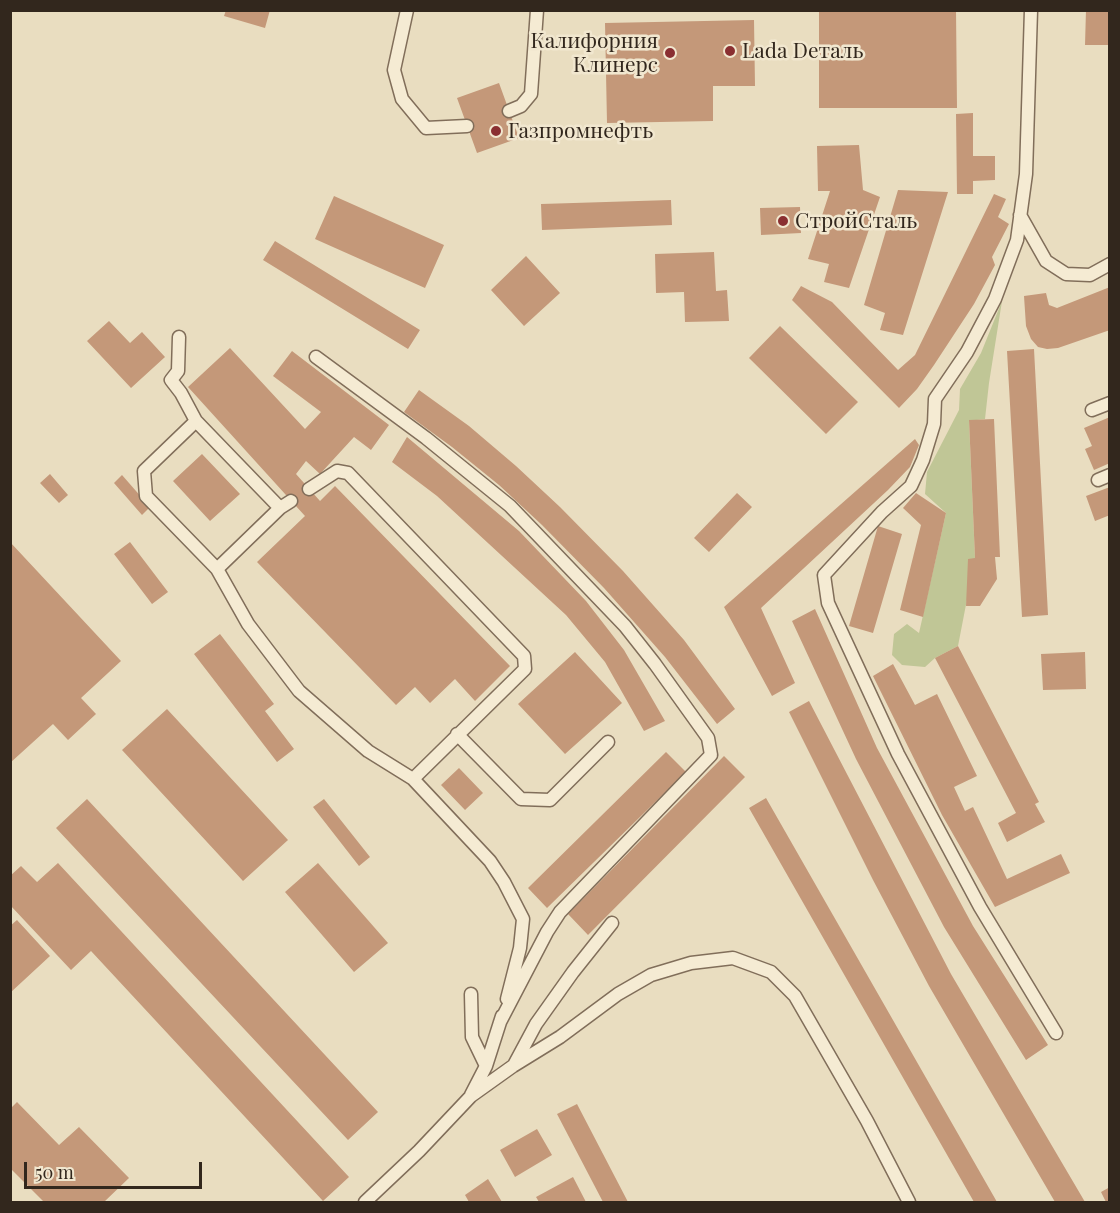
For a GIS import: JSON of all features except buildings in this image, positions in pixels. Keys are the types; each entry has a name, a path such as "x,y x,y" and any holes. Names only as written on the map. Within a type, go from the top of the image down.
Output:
{"lane":[{"path":"407,10 394,70 402,99 426,129 467,126"},
{"path":"508,111 521,106 531,94 537,10"},
{"path":"1031,10 1026,174 1017,240 995,298 967,352 935,399 934,424 923,460 911,486 882,512 824,575 828,603 898,754 980,907 1056,1033"},
{"path":"1020,215 1046,261 1066,274 1090,275 1110,264"},
{"path":"179,337 178,371 171,380 196,421 286,504 217,569"},
{"path":"315,357 426,438 510,506 624,626 655,664 708,738 711,755 560,912 547,932 500,1022"},
{"path":"1092,410 1110,403"},
{"path":"196,421 144,471 146,496 217,569 248,624 299,691 368,752 412,779 490,861 523,919 520,948 500,1022 486,1066 471,1096"},
{"path":"309,489 337,471 348,473 524,656 525,669 412,779"},
{"path":"457,734 521,800 550,800 608,742"},
{"path":"513,1066 536,1024 612,923"},
{"path":"366,1203 471,1096 560,1037 618,994 651,975 691,963 733,958 771,972 795,996 867,1121 909,1203"},
{"path":"471,994 472,1037 486,1066"}],"green space":[{"path":"1002,301 985,419 969,421 975,558 958,646 935,658 925,667 902,665 892,655 894,634 907,624 919,633 946,513 925,494 927,472 959,410 960,389 981,353"}],"place":[{"name":"Lada Dеталь","path":"730,51"},
{"name":"Калифорния Клинерс","path":"670,53"},
{"name":"Газпромнефть","path":"496,131"},
{"name":"СтройСталь","path":"783,221"}]}
